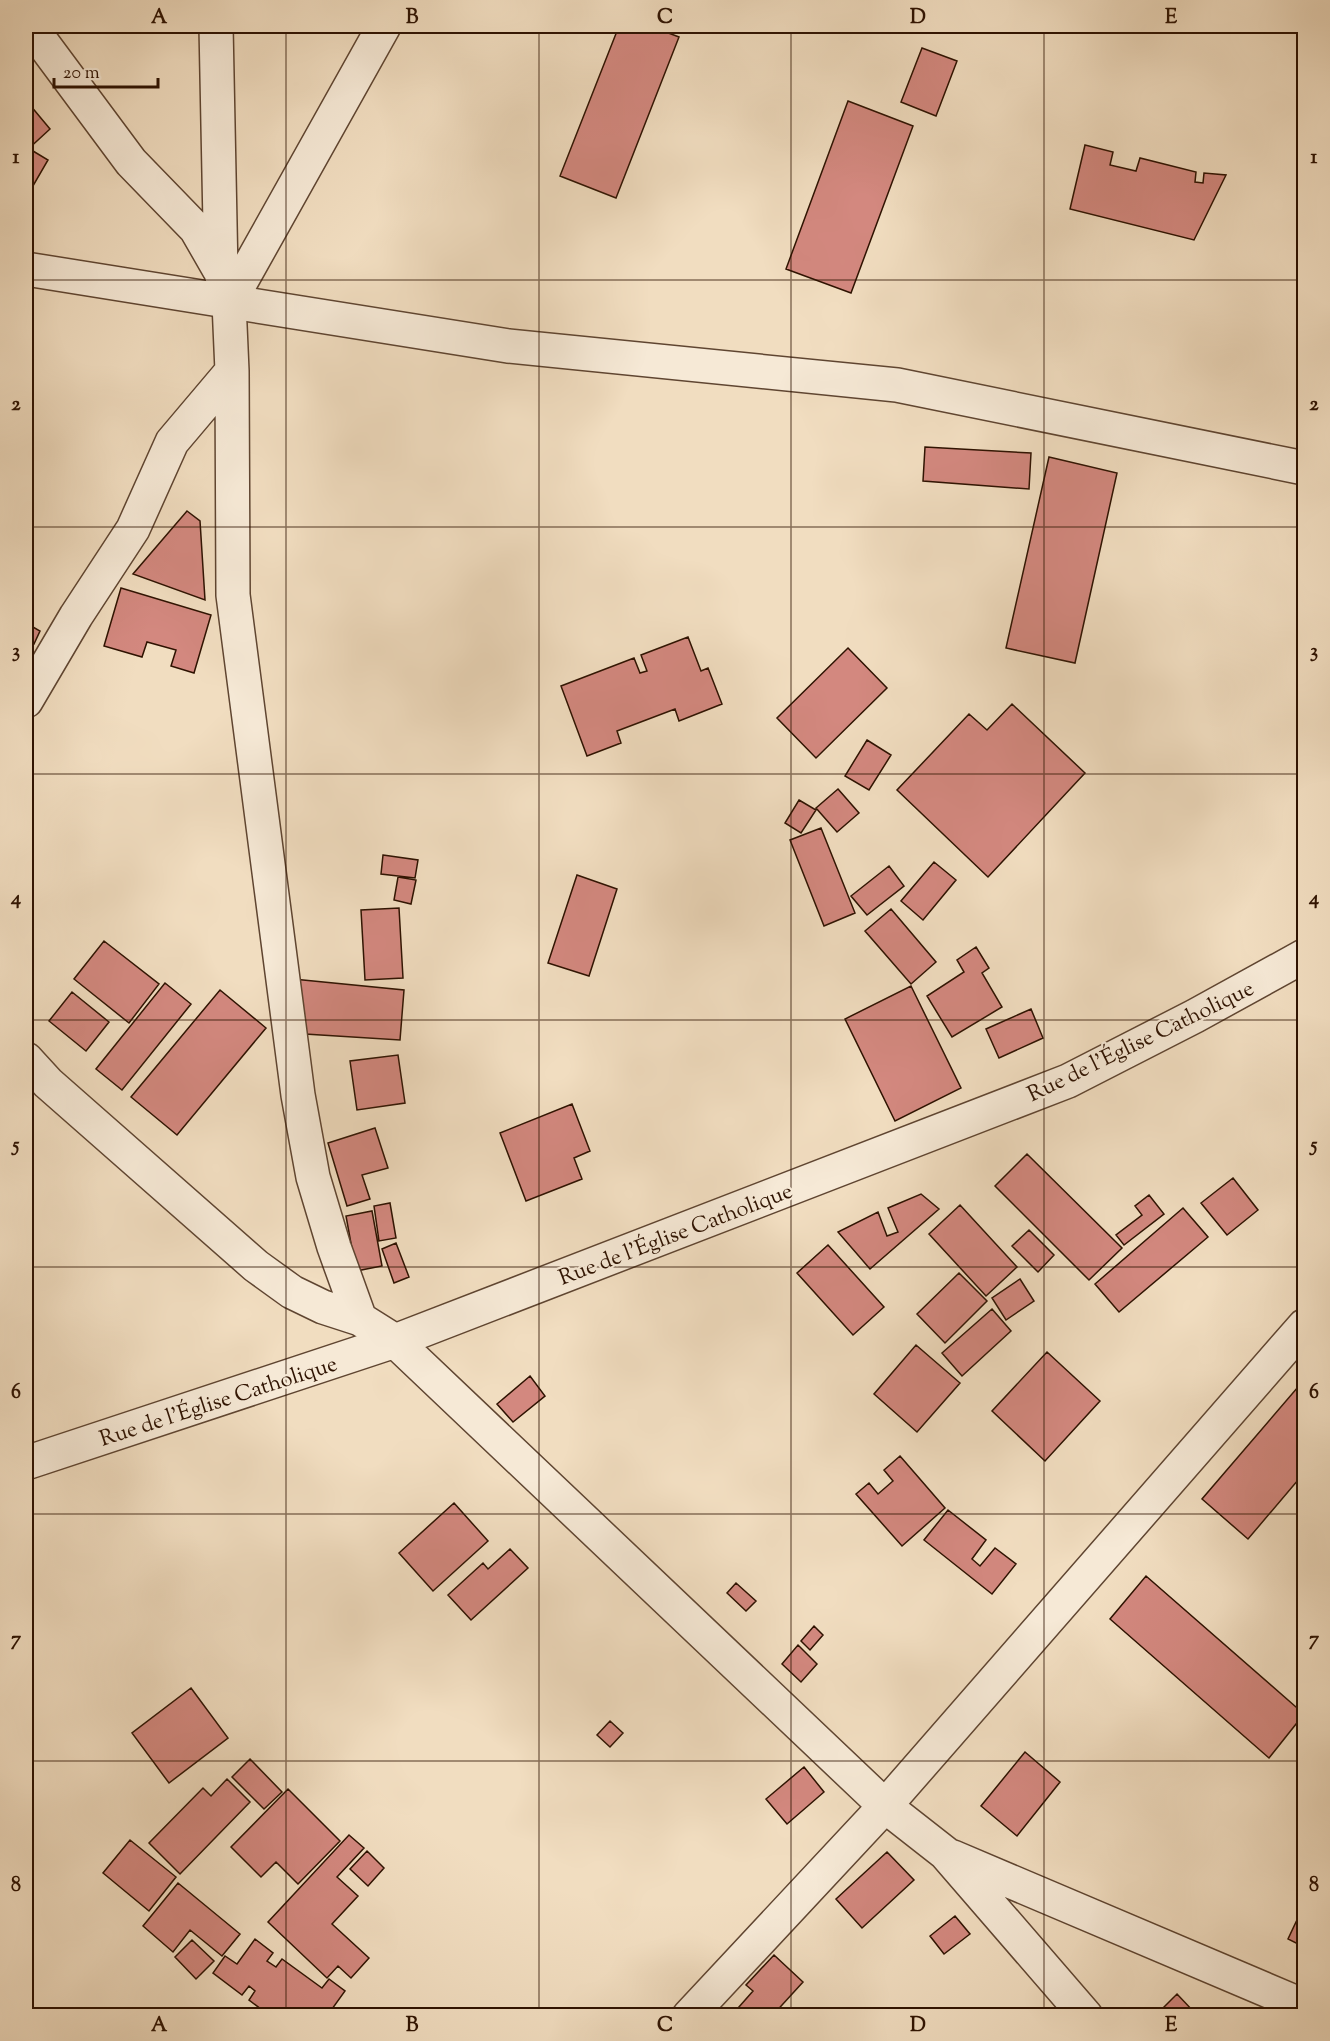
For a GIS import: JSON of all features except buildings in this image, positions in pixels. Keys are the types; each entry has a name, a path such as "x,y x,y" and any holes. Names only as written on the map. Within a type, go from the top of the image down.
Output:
{"street":[{"path":"30,26 131,162 196,229 225,288"},
{"path":"216,26 225,288 232,371 233,595 298,1095 314,1177 334,1247 360,1319"},
{"path":"225,288 384,26"},
{"path":"26,269 225,288 508,346 897,385 1305,468"},
{"path":"26,701 76,616 133,529 172,442 232,371"},
{"name":"Rue de l'Église Catholique","path":"26,1463 395,1341 1068,1081 1305,956"},
{"path":"26,1059 48,1083 256,1266 292,1292 323,1307 360,1319 395,1341 885,1806 945,1853 1086,2016"},
{"path":"689,2016 885,1806 1305,1326"},
{"path":"945,1853 1305,2006"}]}
